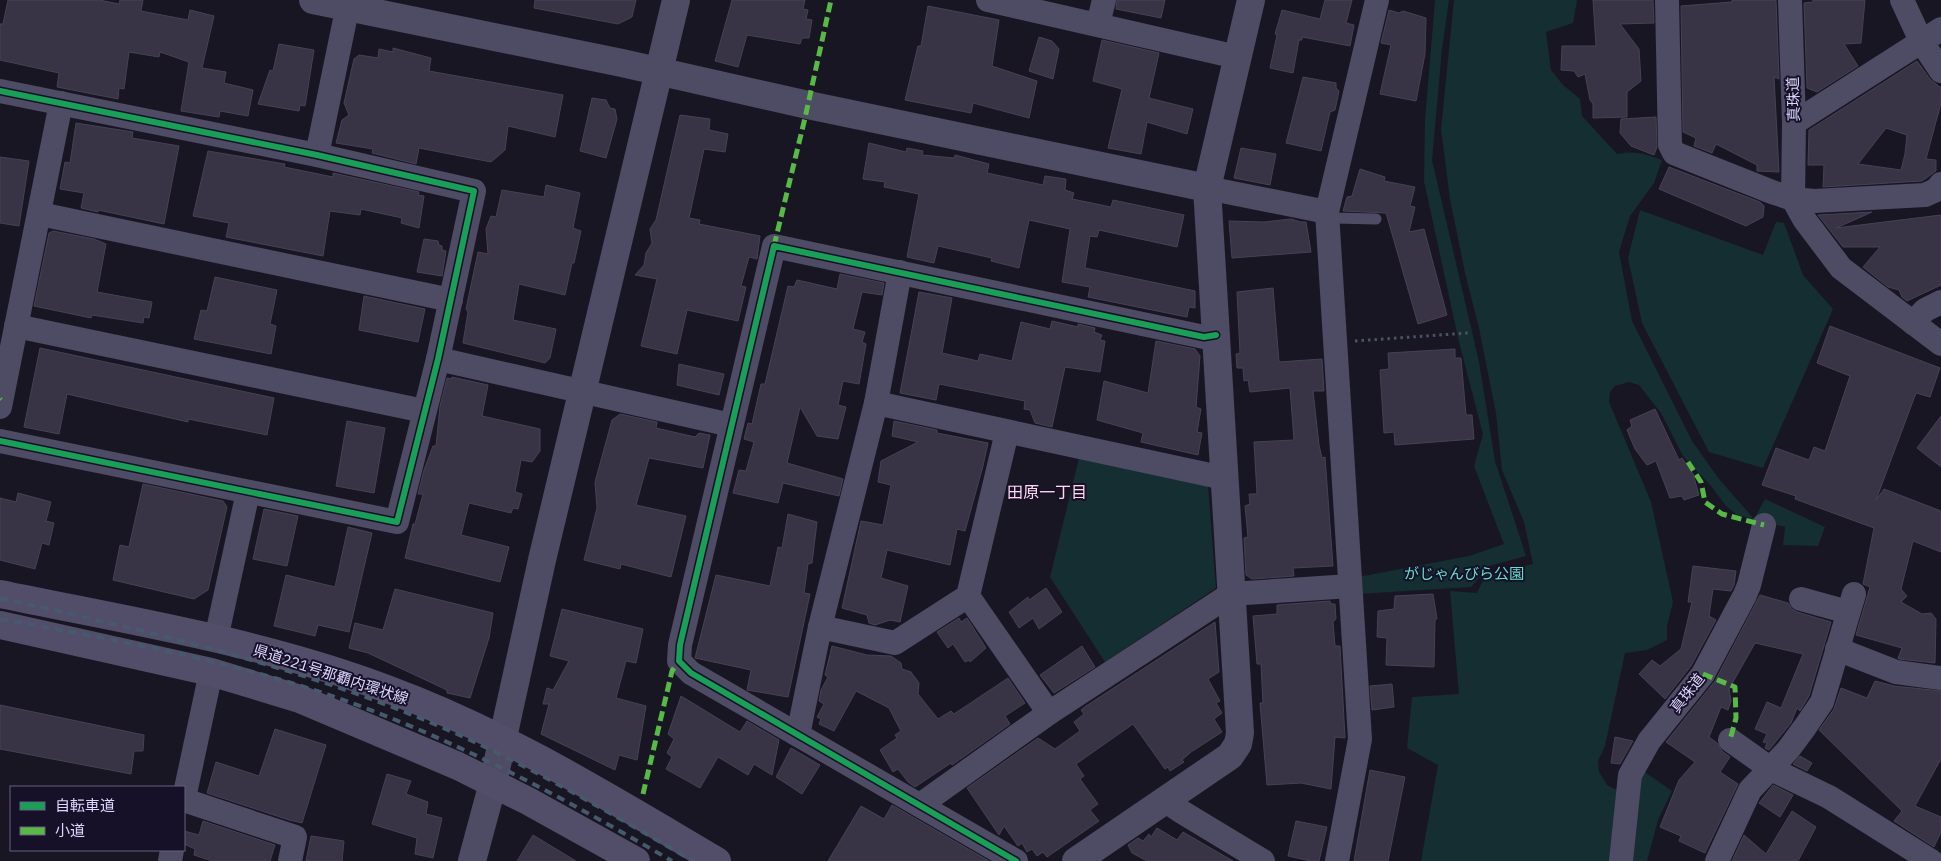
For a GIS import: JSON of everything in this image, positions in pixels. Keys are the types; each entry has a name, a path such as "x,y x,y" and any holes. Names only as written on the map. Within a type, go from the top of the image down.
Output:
{"main road":[{"name":"県道221号那覇内環状線","path":"0,594 216,639 312,664 387,689 503,739 617,802 717,861"},
{"path":"0,625 211,672 300,699 374,729 493,783 636,861"}],"street":[{"path":"313,0 348,3 808,105 1327,212"},
{"path":"472,861 493,783 582,391 676,0"},
{"path":"988,0 1237,57"},
{"path":"1098,24 1104,0"},
{"path":"1076,861 1230,756 1238,744 1240,733 1207,188 1251,0"},
{"path":"1337,861 1360,739 1327,212 1376,0"},
{"path":"1667,0 1670,145 1674,153 1794,199 1925,196 1936,190 1941,184"},
{"name":"真珠道","path":"1790,0 1794,123 1794,199"},
{"path":"1902,0 1921,41 1941,70"},
{"path":"317,155 348,3"},
{"path":"1794,123 1941,29"},
{"path":"0,91 317,155 474,191 438,359 397,522 0,441"},
{"path":"0,407 61,103"},
{"path":"1794,199 1804,219 1841,268 1941,344"},
{"path":"40,214 451,300"},
{"path":"1016,861 691,673 680,661 680,645 774,246 1204,337 1216,335"},
{"path":"798,735 820,627 876,403 900,272"},
{"path":"1913,323 1925,310 1941,302"},
{"path":"16,326 424,411"},
{"path":"438,359 731,424"},
{"path":"876,403 1224,478"},
{"path":"820,627 895,643 968,596 1008,432"},
{"path":"216,639 248,492"},
{"name":"真珠道","path":"1621,861 1630,775 1649,741 1703,674 1745,596 1764,524"},
{"path":"920,805 1049,713 1231,594 1350,586"},
{"path":"968,596 1049,713"},
{"path":"1718,861 1750,790 1771,769 1805,728 1822,702 1851,603 1801,599"},
{"path":"1837,649 1896,672 1941,678"},
{"path":"185,794 211,672"},
{"path":"1730,740 1771,769 1828,797 1931,861"},
{"path":"185,799 295,837 290,861"},
{"path":"1166,801 1263,861"}],"lane":[{"path":"1327,212 1335,218 1376,219"}],"path":[{"path":"1335,343 1468,334"}],"green space":[{"name":"がじゃんびら公園","path":"1435,0 1449,0 1442,49 1432,160 1479,362 1495,461 1526,556 1489,566 1471,587 1359,594 1358,577 1469,556 1504,544 1474,466 1483,434 1459,342 1424,181 1425,120"},
{"path":"1454,0 1577,0 1573,23 1546,32 1551,70 1563,85 1580,99 1582,116 1617,154 1640,153 1662,160 1654,183 1630,216 1619,252 1632,321 1692,441 1719,479 1754,519 1765,499 1825,527 1818,546 1783,545 1785,527 1737,515 1726,506 1711,486 1683,456 1661,413 1639,385 1629,382 1615,386 1610,392 1609,402 1651,502 1673,602 1667,626 1667,640 1647,650 1625,653 1605,746 1598,761 1599,772 1607,785 1629,796 1642,770 1672,791 1658,820 1647,861 1421,861 1438,765 1407,748 1412,697 1459,694 1450,591 1477,593 1486,574 1533,564 1524,522 1502,470 1496,413 1450,199 1441,129"},
{"path":"1640,210 1763,255 1776,222 1784,223 1803,275 1833,309 1763,468 1709,452 1642,323 1628,258"},
{"path":"1079,458 1208,485 1216,588 1105,662 1050,577"}],"building":[{"path":"8,0 99,0 119,4 120,0 143,0 141,11 188,20 190,10 214,16 202,68 226,72 224,83 253,90 248,116 220,111 219,117 181,111 189,62 160,52 159,57 129,52 124,89 119,88 118,99 57,87 59,73 0,60 0,24 3,24"},
{"path":"535,0 636,0 632,17 618,24 534,8"},
{"path":"732,0 805,0 803,9 808,10 806,19 812,20 809,38 802,38 800,44 747,35 738,67 715,61"},
{"path":"1117,0 1165,0 1161,18 1116,9"},
{"path":"1325,0 1352,0 1346,23 1354,25 1350,46 1302,37 1302,40 1299,40 1293,73 1270,68 1277,35 1275,34 1282,10 1320,19"},
{"path":"1593,0 1653,0 1654,23 1620,24 1639,49 1641,81 1627,92 1627,117 1593,118 1593,104 1590,100 1585,74 1578,77 1574,71 1561,70 1562,46 1596,46"},
{"path":"1732,0 1776,0 1779,79 1774,77 1779,172 1757,171 1757,165 1716,144 1712,153 1694,146 1696,138 1683,132 1681,6 1732,2"},
{"path":"1813,0 1865,0 1861,43 1844,44 1858,66 1817,92 1807,88 1804,3 1813,2"},
{"path":"928,6 999,20 992,66 1037,81 1029,118 973,103 971,113 905,100 918,46 921,46"},
{"path":"1389,10 1399,13 1403,11 1426,18 1425,54 1416,101 1380,94 1391,45 1381,43"},
{"path":"1039,37 1052,41 1059,49 1053,79 1029,71"},
{"path":"1102,40 1159,53 1149,98 1193,109 1187,134 1147,122 1141,154 1108,148 1122,89 1093,81"},
{"path":"279,44 314,50 305,106 300,105 299,111 258,104 270,70 273,71"},
{"path":"393,48 431,58 429,71 563,95 555,137 508,126 505,150 491,162 419,148 416,164 372,153 373,149 336,143 342,120 349,115 344,103 354,59 359,55 378,58 379,49 393,52"},
{"path":"1917,61 1930,79 1941,88 1941,103 1926,159 1936,160 1936,171 1922,181 1823,187 1824,165 1808,165 1809,130","holes":["1886,128 1907,135 1901,170 1858,164"]},
{"path":"1303,77 1336,83 1336,88 1339,91 1335,110 1330,112 1321,151 1286,143"},
{"path":"592,98 606,100 610,108 615,109 617,119 606,158 580,151"},
{"path":"680,115 710,119 709,130 728,134 725,152 704,149 689,218 700,220 699,224 760,236 757,259 749,257 741,286 746,287 738,321 687,310 677,354 641,346 657,279 635,275 644,265 646,253 652,243 650,229 656,220"},
{"path":"1656,117 1657,147 1654,155 1631,146 1620,133 1621,119"},
{"path":"76,123 133,132 132,138 179,146 164,224 81,208 84,193 60,189 65,162 70,163"},
{"path":"869,143 906,152 907,148 923,151 922,155 954,158 955,155 989,164 987,173 1043,185 1045,176 1066,179 1065,190 1074,193 1072,199 1111,207 1113,200 1184,215 1177,247 1099,230 1097,237 1090,236 1085,268 1195,291 1195,308 1189,307 1187,317 1088,297 1090,287 1062,282 1070,229 1029,220 1019,268 991,261 992,258 938,246 934,263 907,257 919,194 884,187 885,182 863,179"},
{"path":"1241,148 1276,154 1270,185 1234,178"},
{"path":"208,151 285,164 284,167 333,177 333,173 419,192 418,195 424,196 419,228 401,223 402,218 361,209 360,215 330,211 323,256 226,237 229,223 193,216"},
{"path":"0,157 29,161 19,226 0,223"},
{"path":"1669,167 1760,202 1764,206 1763,217 1746,226 1659,189"},
{"path":"1360,169 1385,177 1384,181 1415,187 1410,206 1415,207 1409,232 1424,229 1447,315 1418,324 1386,213 1343,211 1347,197 1352,196"},
{"path":"546,185 580,193 573,228 581,231 574,263 572,263 565,295 519,284 513,320 556,329 550,358 545,363 463,343 468,312 466,309 478,252 488,254 486,229 491,216 496,217 502,190 544,197"},
{"path":"1872,212 1836,228 1941,215 1941,285 1907,301 1902,297 1899,290 1888,287 1863,267 1880,247 1843,247 1818,215"},
{"path":"1291,219 1306,222 1311,252 1232,258 1229,221 1264,222"},
{"path":"53,231 94,239 106,244 97,292 152,302 149,318 144,317 143,323 92,315 91,318 34,306 49,233"},
{"path":"424,239 438,241 439,245 442,246 442,250 446,251 442,276 417,272"},
{"path":"840,274 884,283 882,295 862,292 853,329 865,332 862,342 866,344 859,384 843,381 838,405 846,407 838,439 817,436 800,407 787,463 843,479 839,496 783,483 778,503 733,493 739,470 746,471 754,442 744,439 748,423 752,424 761,384 765,384 788,286 794,287 797,280 837,289"},
{"path":"215,277 277,290 270,324 276,326 271,354 194,339 201,310 207,311"},
{"path":"1273,288 1279,362 1322,359 1324,391 1313,391 1319,445 1322,458 1325,457 1333,566 1293,568 1294,576 1252,579 1246,575 1244,538 1248,537 1245,506 1250,504 1249,494 1257,494 1254,442 1294,440 1290,388 1250,392 1248,380 1244,381 1243,368 1237,368 1236,354 1240,353 1237,292"},
{"path":"919,292 952,298 942,353 978,361 980,354 1012,361 1021,322 1050,329 1052,321 1078,327 1078,324 1095,328 1094,332 1102,335 1100,340 1105,341 1100,372 1065,367 1052,427 1035,423 1030,410 1024,409 1025,401 939,384 936,400 900,393"},
{"path":"364,296 425,309 418,342 359,330"},
{"path":"1830,326 1940,368 1930,397 1916,393 1876,500 1884,489 1941,511 1941,552 1913,541 1901,589 1907,596 1901,602 1922,614 1931,613 1936,619 1935,663 1899,659 1902,648 1856,635 1870,587 1863,584 1874,528 1795,499 1796,496 1762,485 1776,448 1809,460 1814,447 1825,451 1850,376 1817,363"},
{"path":"1156,341 1195,349 1200,356 1196,407 1201,409 1197,432 1202,433 1198,455 1141,442 1143,433 1097,420 1104,381 1148,393"},
{"path":"40,348 274,398 267,435 188,419 188,422 67,394 59,434 24,427"},
{"path":"1455,349 1455,358 1461,358 1466,415 1472,415 1474,439 1395,445 1394,432 1384,433 1380,370 1389,369 1388,353"},
{"path":"679,364 724,374 719,395 677,385"},
{"path":"452,377 488,385 482,416 540,429 540,451 532,462 521,460 515,492 522,494 518,509 513,508 511,513 469,503 461,535 509,547 500,582 405,558 413,524 415,524 423,494 418,494 424,470 433,446 436,446 440,406 447,378 452,379"},
{"path":"1655,409 1679,460 1682,458 1693,474 1699,495 1684,500 1682,496 1670,498 1656,461 1647,465 1635,449 1627,430 1632,426 1630,420"},
{"path":"620,414 657,422 656,428 695,437 699,433 710,435 703,468 649,458 636,505 686,516 671,577 621,564 620,569 584,560 597,508 595,482 612,420"},
{"path":"1941,416 1941,467 1917,448"},
{"path":"347,421 385,428 374,493 336,486"},
{"path":"894,421 937,430 937,433 988,443 965,531 957,529 950,565 887,550 881,578 908,586 900,622 890,620 875,625 869,623 867,615 842,608 861,521 883,525 891,485 878,482 881,461 918,442 892,436"},
{"path":"143,484 223,501 227,507 208,590 194,599 113,580 120,545 129,547"},
{"path":"18,493 51,502 46,521 54,523 49,545 42,543 35,569 0,560 0,498 16,502"},
{"path":"264,509 298,516 287,566 253,559"},
{"path":"788,514 817,522 812,563 808,564 804,593 810,594 788,697 747,690 751,670 695,658 716,575 770,586 778,547 782,548"},
{"path":"348,527 372,533 349,632 318,625 315,636 274,626 286,575 335,587"},
{"path":"1693,566 1736,571 1734,585 1731,591 1713,589 1709,616 1716,620 1691,666 1665,699 1639,674 1652,660 1660,666 1681,649 1692,602 1688,602"},
{"path":"1046,588 1062,612 1039,629 1033,618 1019,628 1009,612 1028,597 1029,600"},
{"path":"395,589 493,613 489,638 470,698 447,693 447,690 368,653 349,648 355,623 383,630"},
{"path":"1433,594 1437,619 1435,619 1434,667 1386,665 1387,638 1377,637 1378,611 1394,609 1395,596"},
{"path":"1760,595 1788,603 1797,612 1831,622 1809,696 1800,711 1797,708 1791,723 1769,750 1765,748 1767,743 1763,742 1767,734 1755,729 1767,702 1781,708 1803,654 1755,643 1729,689 1731,701 1728,710 1721,707 1709,737 1730,757 1720,772 1738,784 1705,853 1679,841 1681,836 1660,827 1679,780 1695,762 1666,742 1715,681"},
{"path":"1330,601 1331,604 1335,604 1336,619 1333,622 1335,646 1340,646 1345,738 1335,737 1331,789 1301,783 1267,785 1260,703 1263,703 1261,664 1257,664 1253,616 1277,614 1277,605"},
{"path":"562,609 643,629 636,663 626,661 616,698 646,706 637,760 619,755 615,770 541,734 549,704 543,704 547,688 553,690 569,661 550,656"},
{"path":"959,618 961,622 967,618 986,648 970,662 969,660 965,662 953,644 948,648 937,632"},
{"path":"1215,622 1219,672 1208,679 1220,701 1216,703 1222,713 1214,719 1222,732 1191,752 1182,760 1184,762 1170,771 1168,767 1165,769 1133,724 1076,764 1084,776 1080,779 1098,804 1090,810 1099,821 1047,857 1043,852 1037,856 1032,849 1027,852 1022,843 1018,846 1004,826 999,835 967,788 1038,738 1055,749 1080,731 1074,722 1084,714 1081,710 1086,706"},
{"path":"832,646 867,655 891,656 901,663 902,669 911,672 919,683 918,694 938,719 951,711 954,714 1008,678 1025,703 1005,716 1010,724 952,765 951,763 915,787 908,782 898,769 893,772 880,750 897,738 895,735 901,731 889,708 856,691 834,731 819,724 821,719 817,717 824,704 819,701 821,690 828,677 825,675"},
{"path":"1082,646 1095,667 1054,693 1040,675"},
{"path":"1875,681 1894,686 1941,691 1941,759 1915,806 1941,817 1941,832 1934,847 1894,821 1902,811 1819,730 1834,709 1841,688 1867,698"},
{"path":"1392,684 1394,707 1372,710 1370,686"},
{"path":"681,696 740,732 747,721 779,740 772,775 754,764 748,775 718,757 700,788 666,769 672,757 667,753 674,739 668,734"},
{"path":"0,705 144,735 143,751 134,751 131,774 0,749"},
{"path":"275,729 326,745 302,823 207,793 216,762 259,776"},
{"path":"1615,737 1633,741 1620,764 1611,763"},
{"path":"791,748 820,765 802,794 776,777"},
{"path":"1800,756 1812,763 1807,771 1793,764"},
{"path":"1370,770 1405,777 1388,861 1354,861"},
{"path":"387,774 411,781 406,794 428,802 426,814 442,818 433,858 415,854 417,838 372,824"},
{"path":"1773,785 1793,795 1780,817 1759,803"},
{"path":"892,805 989,861 828,861 861,806 884,819"},
{"path":"1792,811 1816,827 1798,861 1732,861 1744,835 1766,854"},
{"path":"203,821 275,845 270,861 212,861 194,855 195,849 185,844 185,831 199,835"},
{"path":"1296,821 1327,827 1319,861 1288,856"},
{"path":"1157,828 1177,840 1183,832 1233,861 1147,861 1132,853 1128,845 1138,838 1143,841 1149,834 1151,837"},
{"path":"533,835 576,861 517,861"},
{"path":"311,836 344,841 342,861 306,861"}],"railway":[{"path":"0,598 111,623 222,652 332,685 386,705 439,726 504,756 693,861"},
{"path":"0,619 119,641 197,658 275,678 361,706 452,744 497,766 541,788 672,861"}],"marked path":[{"path":"774,246 831,0"},
{"path":"1688,462 1701,482 1705,502 1722,514 1764,525"},
{"path":"643,794 672,671 679,661"},
{"path":"1703,674 1735,687 1736,718 1730,740"}],"cycle path":[{"path":"0,91 317,155 474,191 438,359 397,522 0,441"},
{"path":"1016,861 691,673 679,661 680,645 774,246 1204,337 1216,335"}],"district":[{"name":"田原一丁目","path":"1047,492"}]}
